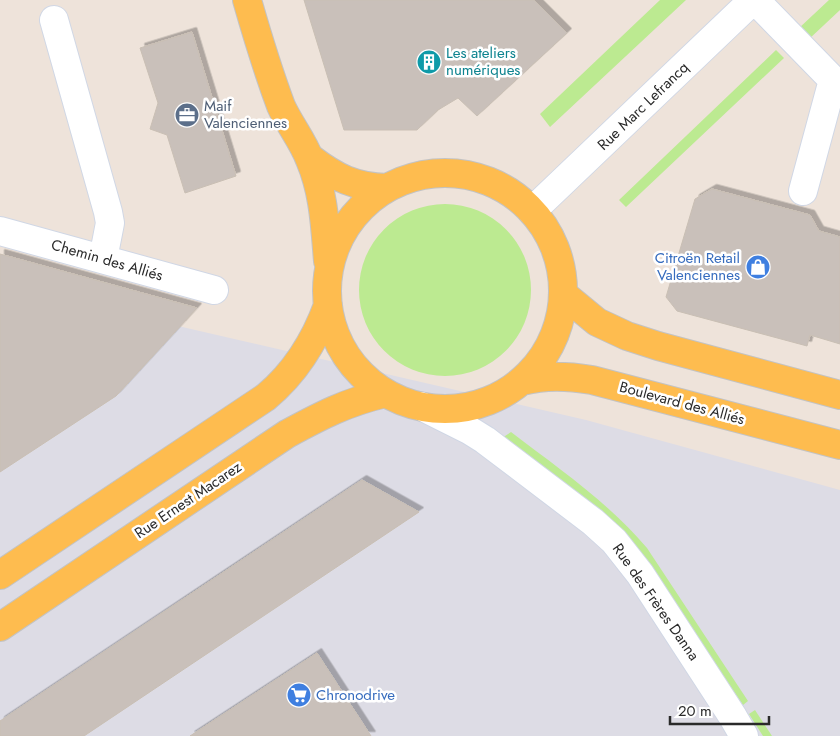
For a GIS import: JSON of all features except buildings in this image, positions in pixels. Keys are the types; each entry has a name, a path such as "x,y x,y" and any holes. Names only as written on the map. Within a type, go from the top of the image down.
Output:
{"main road":[{"path":"246,0 282,108 310,158 324,204 328,305 334,331 347,356 364,377 397,399 421,406 436,408 467,407 496,398 522,381 541,360 555,335 559,322 563,279 556,250 546,229 532,211 510,192 485,180 471,176 428,174 414,177 388,188 366,203 348,223 336,246 328,272"},
{"path":"310,158 340,179 362,186 388,188"},
{"path":"563,294 597,322 641,341 840,395"},
{"path":"0,574 266,397 289,376 305,353 317,332 328,305"},
{"name":"Boulevard des Alliés","path":"522,381 540,376 592,380 840,445"},
{"name":"Rue Ernest Macarez","path":"0,627 287,434 316,417 349,402 386,393"}],"street":[{"path":"754,0 836,81 803,191"},
{"name":"Rue Marc Lefrancq","path":"532,211 754,0"},
{"path":"54,20 108,212 109,229 103,259"},
{"name":"Chemin des Alliés","path":"0,231 214,290"},
{"name":"Rue des Frères Danna","path":"421,406 485,440 593,522 614,541 640,574 744,736"}],"shaded area":[{"path":"0,285 586,420 840,490 840,736 0,736"}],"green space":[{"path":"660,0 686,0 550,127 540,114"},
{"path":"829,0 840,0 840,10 808,40 798,29"},
{"path":"776,50 784,58 626,207 619,200"},
{"path":"445,204 462,206 478,211 506,229 524,257 529,273 531,290 529,307 524,323 506,351 478,369 462,374 445,376 428,374 412,369 384,351 366,323 361,307 359,290 361,273 366,257 384,229 412,211 428,206"},
{"path":"511,432 599,501 632,531 647,548 748,701 743,705 627,536 502,438"},
{"path":"755,710 772,736 763,736 749,714"}],"place":[{"name":"Les ateliers numériques","path":"429,62"},
{"name":"Maif Valenciennes","path":"187,115"},
{"name":"Citroën Retail Valenciennes","path":"758,267"},
{"name":"Chronodrive","path":"299,695"}]}
